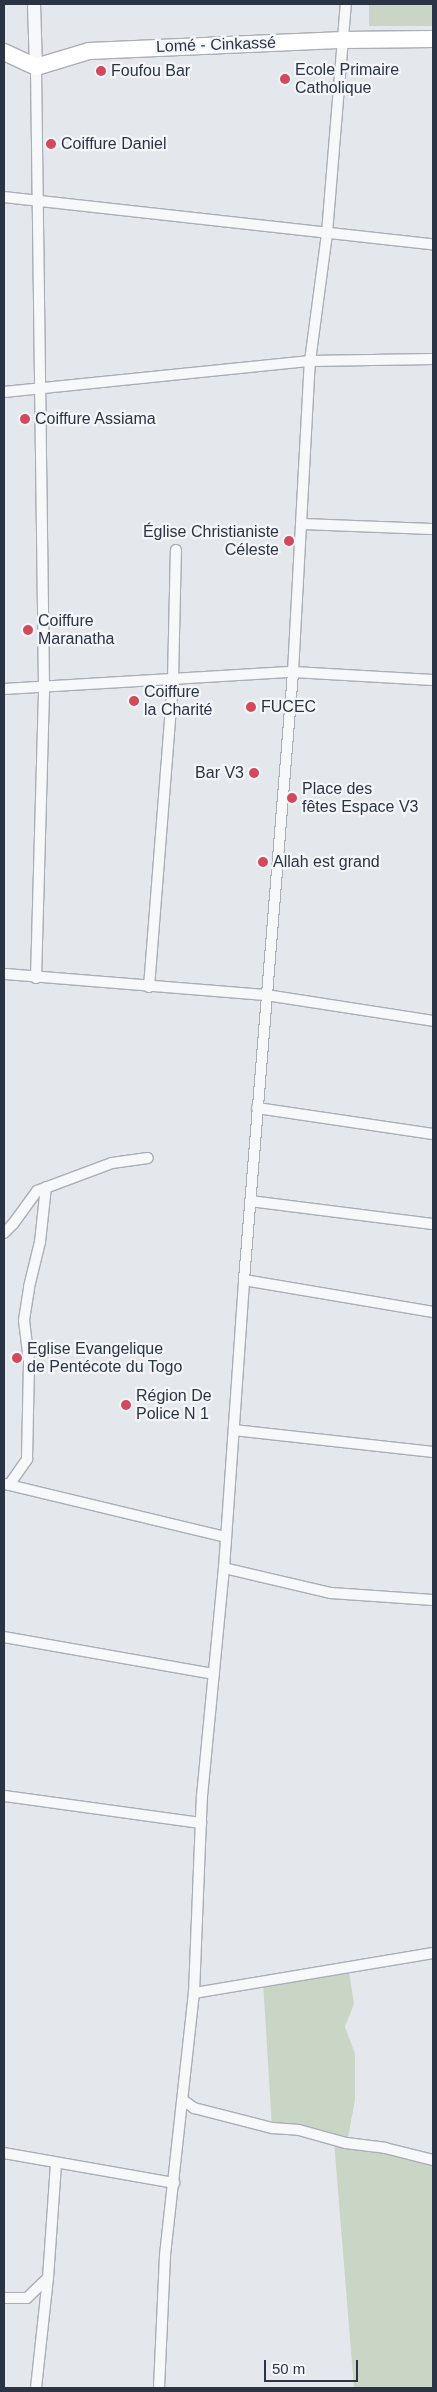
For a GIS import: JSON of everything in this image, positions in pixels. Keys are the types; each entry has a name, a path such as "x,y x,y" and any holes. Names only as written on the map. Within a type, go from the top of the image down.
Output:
{"highway":[{"name":"Lomé - Cinkassé","path":"36,67 89,51 344,40 433,39"},
{"path":"4,52 36,67"}],"street":[{"path":"34,4 44,686 36,978"},
{"path":"159,2388 165,2255 194,1993 201,1823 224,1568 257,1108 293,672 310,362 327,233 346,4"},
{"path":"4,197 433,244"},
{"path":"4,392 310,362 433,359"},
{"path":"301,524 433,529"},
{"path":"149,987 173,679 176,550"},
{"path":"4,689 293,672 433,680"},
{"path":"4,974 266,996 433,1021"},
{"path":"257,1108 433,1134"},
{"path":"4,1233 13,1224 37,1191 112,1163 148,1158"},
{"path":"46,1187 40,1242 29,1287 24,1320 29,1360 27,1459 7,1485 226,1537"},
{"path":"250,1201 433,1224"},
{"path":"244,1280 433,1312"},
{"path":"234,1430 433,1452"},
{"path":"224,1568 331,1593 433,1600"},
{"path":"4,1637 214,1674"},
{"path":"4,1796 201,1823"},
{"path":"194,1993 433,1953"},
{"path":"183,2100 194,2108 272,2128 299,2130 346,2143 385,2148 433,2160"},
{"path":"4,2154 174,2182"},
{"path":"36,2388 48,2278 56,2163"},
{"path":"4,2298 27,2298 48,2278"}],"green space":[{"path":"369,4 433,4 433,26 369,26"},
{"path":"348,1966 354,2004 345,2027 355,2054 355,2100 347,2143 433,2163 433,2388 354,2388 334,2141 272,2128 263,1981"}],"place":[{"name":"Foufou Bar","path":"101,71"},
{"name":"Ecole Primaire Catholique","path":"285,79"},
{"name":"Coiffure Daniel","path":"51,144"},
{"name":"Coiffure Assiama","path":"25,419"},
{"name":"Église Christianiste Céleste","path":"289,541"},
{"name":"Coiffure Maranatha","path":"28,630"},
{"name":"Coiffure la Charité","path":"134,701"},
{"name":"FUCEC","path":"251,707"},
{"name":"Bar V3","path":"254,773"},
{"name":"Place des fêtes Espace V3","path":"292,798"},
{"name":"Allah est grand","path":"263,862"},
{"name":"Eglise Evangelique de Pentécote du Togo","path":"17,1358"},
{"name":"Région De Police N 1","path":"126,1405"}]}
